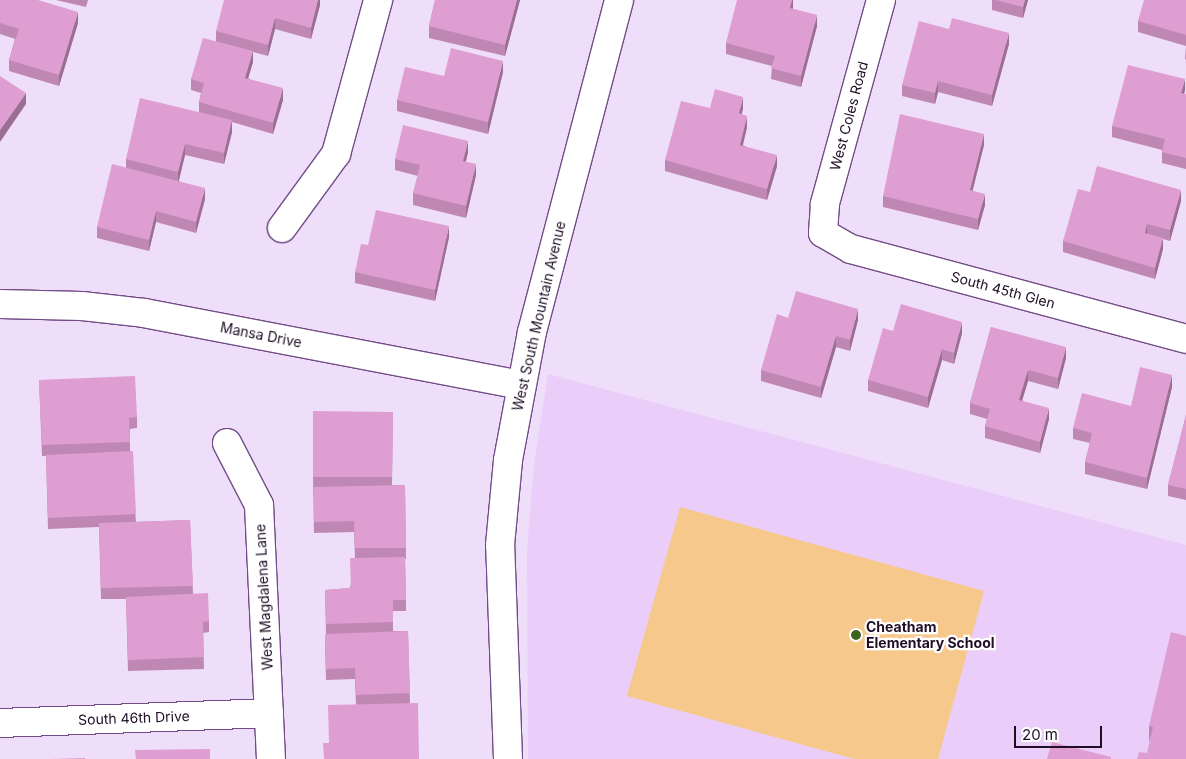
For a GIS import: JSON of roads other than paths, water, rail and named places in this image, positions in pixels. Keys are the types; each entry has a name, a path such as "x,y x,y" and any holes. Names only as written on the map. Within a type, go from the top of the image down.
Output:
{"street":[{"path":"282,228 336,154 378,0"},
{"name":"West South Mountain Avenue","path":"508,759 500,545 508,460 520,385 537,313 619,0"},
{"name":"West Coles Road","path":"823,233 825,204 880,0"},
{"name":"South 45th Glen","path":"823,233 851,249 1186,339"},
{"name":"Mansa Drive","path":"0,304 82,306 144,313 520,385"},
{"name":"West Magdalena Lane","path":"227,443 260,505 271,759"},
{"name":"South 46th Drive","path":"0,723 269,713"}],"place":[{"name":"Cheatham Elementary School","path":"856,635"}]}
